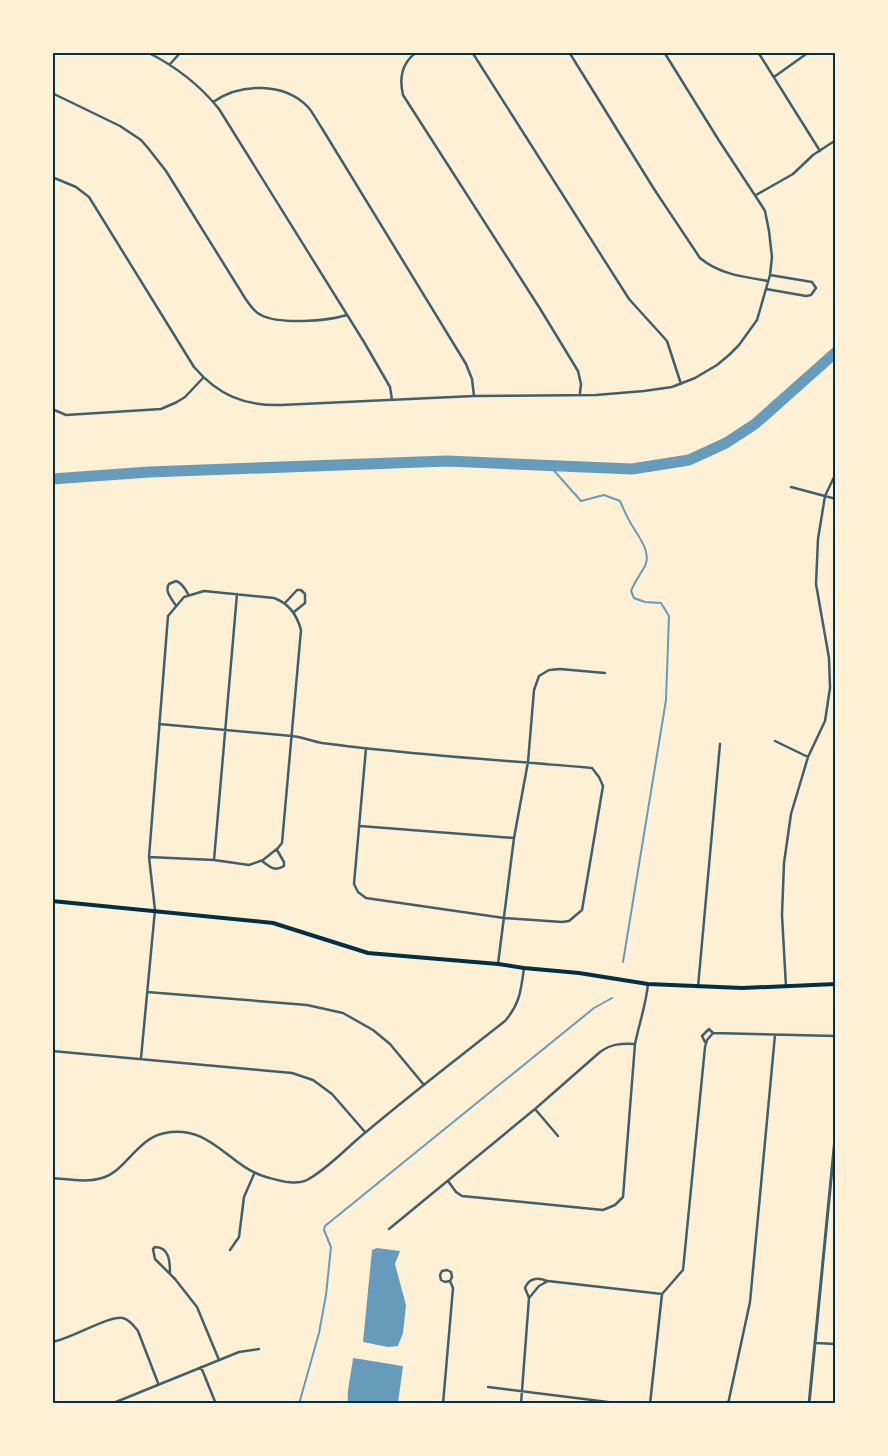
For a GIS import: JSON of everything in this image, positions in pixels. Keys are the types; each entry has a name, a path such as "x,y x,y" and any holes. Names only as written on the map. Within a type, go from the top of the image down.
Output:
{"main road":[{"path":"52,901 273,922 368,953 498,964 579,973 648,984 698,987 786,987 836,984"}],"street":[{"path":"147,52 170,64 191,80 213,102 264,180 347,315 390,387 392,400"},
{"path":"170,64 181,52"},
{"path":"417,52 407,61 403,68 401,76 403,95 578,371 581,384 580,394"},
{"path":"472,52 629,299 667,340 681,384"},
{"path":"569,52 654,189 700,258 723,272 768,281"},
{"path":"52,177 76,187 94,203 194,367 203,378 230,397 259,405 474,396 596,394 672,387 694,378 717,365 739,344 757,320 770,275 772,257 765,211 664,52"},
{"path":"758,52 820,150"},
{"path":"774,77 809,52"},
{"path":"213,102 221,96 237,90 266,87 290,96 307,107 328,138 466,364 472,379 474,396"},
{"path":"52,93 120,126 136,136 148,148 166,171 245,298 259,314 279,321 323,320 347,315"},
{"path":"756,195 793,174 820,150 836,140"},
{"path":"766,289 806,296 811,295 816,288 812,282 770,275"},
{"path":"52,410 66,415 160,409 185,397 203,378"},
{"path":"786,987 782,915 784,863 791,814 808,757 825,721 830,688 829,658 816,584 818,539 825,496 836,473"},
{"path":"791,487 836,499"},
{"path":"176,606 168,593 167,589 170,584 176,581 179,582 184,586 188,595"},
{"path":"284,604 296,590 301,590 305,594 305,602 294,612"},
{"path":"141,1058 155,910 149,857 168,616 184,597 204,591 274,598 294,612 301,630 282,843 277,850 262,861 249,865 214,860 149,857"},
{"path":"214,860 237,594"},
{"path":"498,964 514,838 528,762 534,690 539,676 549,670 605,673"},
{"path":"159,724 292,736 319,742 366,748 592,768 599,776 603,786 582,910 569,921 504,918 366,898 358,892 354,884 366,748"},
{"path":"775,741 808,757"},
{"path":"698,987 720,744"},
{"path":"360,826 514,838"},
{"path":"262,861 274,870 284,866 284,862 277,850"},
{"path":"52,1178 81,1180 102,1178 121,1166 150,1138 165,1133 179,1132 206,1138 254,1174 279,1181 305,1180 324,1167 365,1132 505,1021 514,1010 521,994 524,968"},
{"path":"448,1181 456,1192 462,1196 603,1210 615,1205 623,1198 635,1044 646,1003 648,984"},
{"path":"147,992 307,1005 344,1013 373,1030 390,1044 424,1085"},
{"path":"706,1043 702,1036 709,1029 713,1033 836,1036"},
{"path":"650,1404 662,1294 683,1270 706,1043 713,1033"},
{"path":"728,1404 750,1302 775,1035"},
{"path":"388,1229 535,1109 607,1046 625,1043 635,1044"},
{"path":"52,1051 292,1073 312,1080 332,1094 365,1132"},
{"path":"535,1109 558,1136"},
{"path":"809,1404 836,1128"},
{"path":"230,1250 239,1237 244,1197 254,1174"},
{"path":"170,1274 170,1260 166,1252 162,1248 155,1246 152,1253 155,1259 187,1292 202,1315 219,1360"},
{"path":"442,1404 453,1288 450,1281 452,1277 451,1272 447,1270 442,1271 440,1275 441,1280 450,1281"},
{"path":"521,1404 529,1298 524,1288 530,1280 538,1278 548,1281 662,1294"},
{"path":"529,1298 539,1286 548,1281"},
{"path":"52,1342 64,1340 111,1320 126,1319 138,1331 158,1383"},
{"path":"816,1343 836,1344"},
{"path":"111,1404 158,1383 219,1360 246,1350 259,1349"},
{"path":"201,1367 216,1404"},
{"path":"488,1387 624,1404"}],"water":[{"path":"377,1248 400,1251 395,1264 406,1305 403,1333 398,1346 388,1347 363,1342 372,1250"},
{"path":"353,1358 403,1366 398,1403 348,1403 348,1388"}],"waterway":[{"path":"52,479 149,472 447,461 632,469 689,460 726,443 755,424 836,352"},
{"path":"549,465 581,501 604,495 620,501 643,543 647,555 645,566 631,591 634,598 645,602 661,603 669,616 666,700 623,962"},
{"path":"299,1404 319,1333 326,1295 331,1247 324,1230 325,1226 594,1008 612,998"}]}
